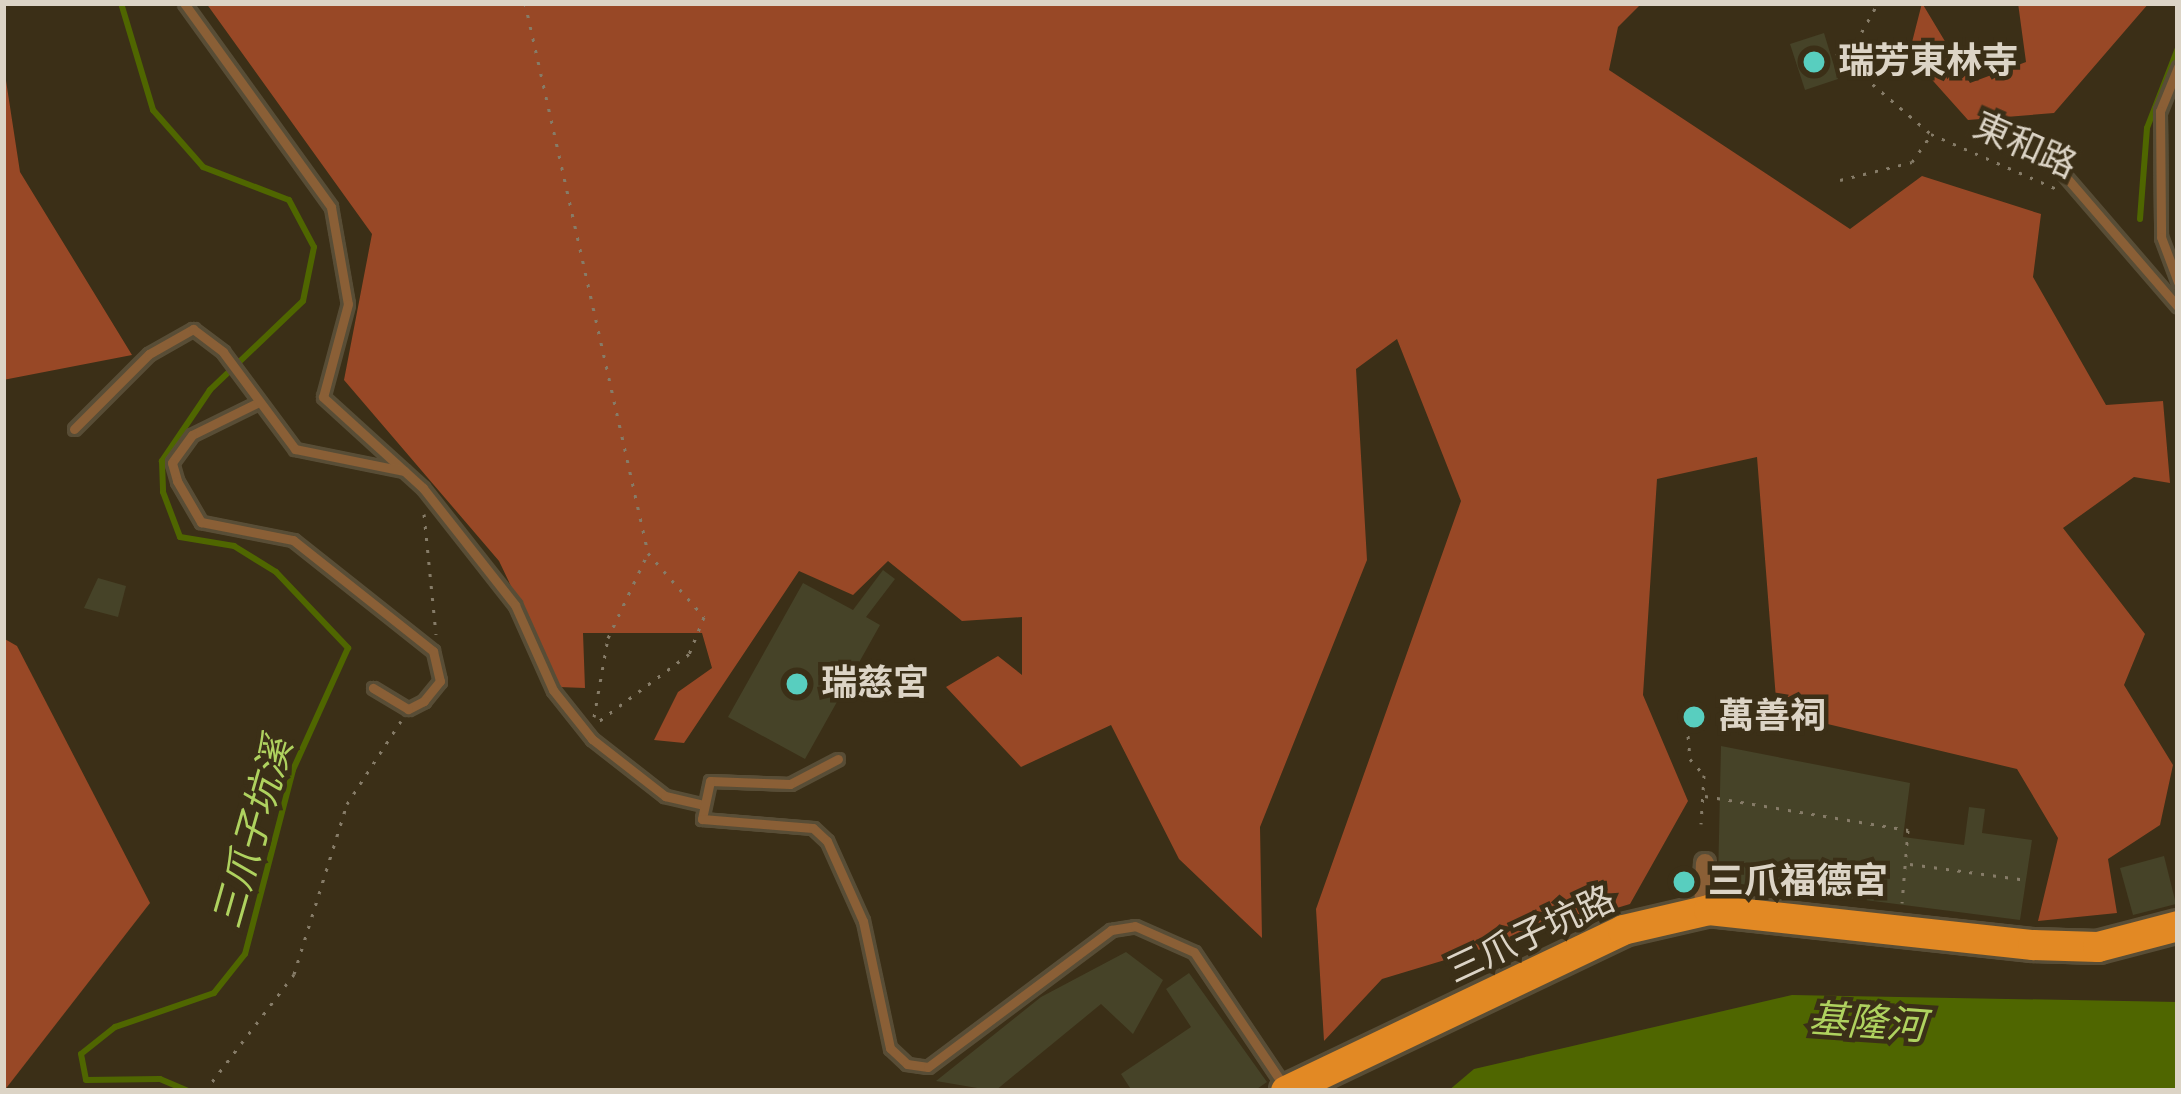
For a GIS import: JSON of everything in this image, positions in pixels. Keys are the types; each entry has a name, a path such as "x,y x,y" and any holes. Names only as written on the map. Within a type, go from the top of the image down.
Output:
{"main road":[{"name":"三爪子坑路","path":"1286,1091 1623,930 1703,912 2098,947 2178,926"}],"street":[{"path":"1703,912 1705,863"}],"lane":[{"path":"184,3 331,207 350,265 322,398 423,488 515,605 587,726 664,796 700,804"},
{"path":"2178,67 2160,111 2161,237 2178,282"},
{"path":"2053,162 2119,228 2178,307"},
{"path":"74,429 149,354 193,329 228,359 257,404 295,449 408,472"},
{"path":"257,404 217,417 172,464 201,522 293,541 434,651 440,681 408,709 373,688"},
{"path":"838,759 790,784 710,781 700,804 702,819 721,826 813,828 826,841 862,921 890,1048 908,1064 928,1067 1111,930 1136,926 1194,952 1286,1091"}],"path":[{"path":"525,3 648,553 704,617 689,654 587,726"},
{"path":"1836,53 1849,55 1878,3"},
{"name":"東和路","path":"1849,55 1931,134 2073,195"},
{"path":"1840,180 1912,162 1931,134"},
{"path":"423,488 434,651"},
{"path":"587,726 608,638 648,553"},
{"path":"205,1091 294,974 347,805 408,709"},
{"path":"1687,724 1705,796 1701,824"},
{"path":"1705,796 1908,830 1899,929"},
{"path":"1906,863 2027,880"}],"shaded area":[{"path":"206,3 1642,3 1618,27 1609,70 1850,229 1922,176 2041,214 2033,277 2106,405 2163,401 2170,483 2134,477 2063,528 2145,634 2124,685 2173,765 2160,825 2108,859 2117,913 2038,921 2058,838 2017,769 1777,712 1757,457 1657,479 1643,695 1688,801 1630,904 1382,979 1324,1041 1316,909 1461,501 1397,339 1356,369 1367,560 1260,827 1262,938 1179,859 1111,725 1021,767 946,687 998,656 1022,675 1022,617 962,621 888,561 853,595 799,571 684,743 654,740 678,692 712,668 702,633 583,633 585,688 559,687 499,561 344,380 372,234"},
{"path":"1922,3 1970,83 2026,62 2018,3 2149,3 2054,113 1968,120 1909,54"},
{"path":"3,61 20,172 132,355 3,380"},
{"path":"3,638 17,646 150,903 4,1091"}],"water":[{"name":"基隆河","path":"1792,995 2178,1002 2178,1091 1448,1091 1474,1069"}],"building":[{"name":"瑞芳東林寺","path":"1824,33 1838,79 1805,90 1790,44"},
{"name":"瑞慈宮","path":"883,570 895,579 866,617 880,625 805,759 728,717 803,583 853,610"},
{"path":"98,578 126,586 118,617 84,608"},
{"path":"1721,746 1910,783 1903,837 1964,845 1969,807 1985,809 1982,833 2032,840 2020,920 1718,881"},
{"path":"2164,856 2176,904 2133,915 2120,868"},
{"path":"1126,952 1163,980 1133,1034 1101,1004 995,1091 936,1081 1041,997"},
{"path":"1189,973 1267,1082 1254,1091 1132,1091 1121,1074 1191,1027 1166,989"}],"waterway":[{"name":"三爪子坑溪","path":"121,3 153,110 203,167 289,200 314,247 303,301 210,390 162,461 163,492 180,537 234,546 276,572 348,648 293,770 245,954 214,993 115,1027 81,1054 86,1080 160,1079 188,1091"},
{"path":"2140,219 2147,128 2178,48"}],"place":[{"name":"瑞芳東林寺","path":"1814,62"},
{"name":"瑞慈宮","path":"797,684"},
{"name":"萬善祠","path":"1694,717"},
{"name":"三爪福德宮","path":"1684,882"}]}
